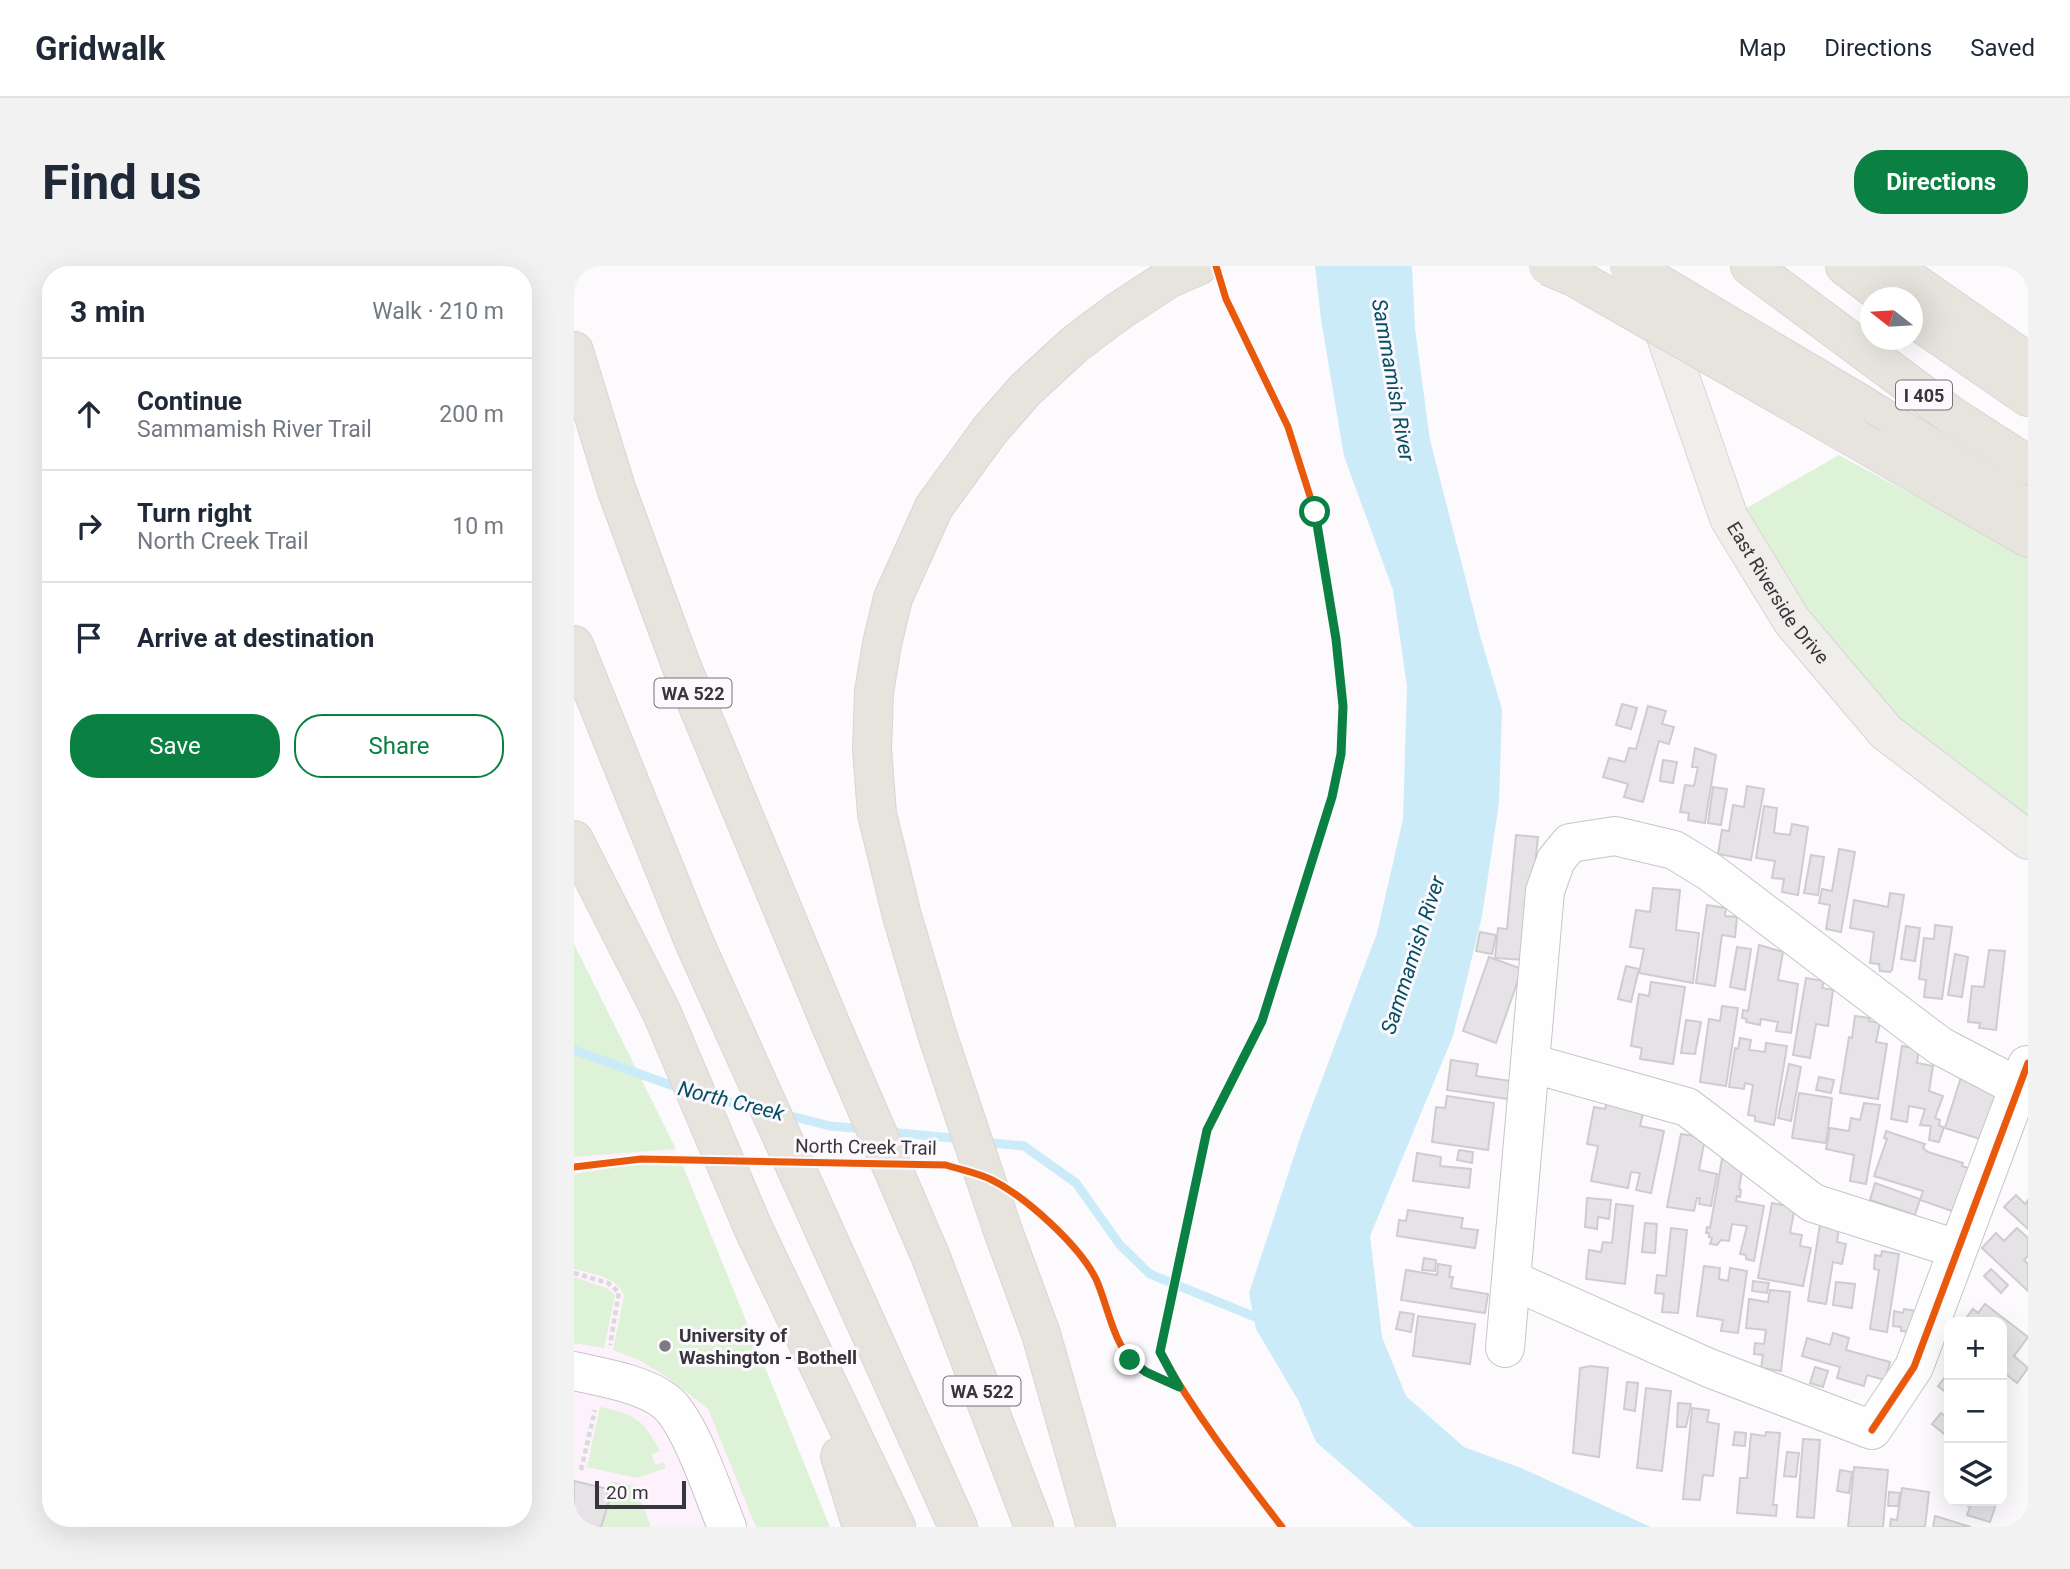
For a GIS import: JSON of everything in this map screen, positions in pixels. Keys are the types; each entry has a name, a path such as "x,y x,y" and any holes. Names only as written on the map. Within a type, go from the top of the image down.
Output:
{"highway":[{"path":"1096,1527 1041,1334 1003,1231 937,1034 902,916 877,814 872,749 874,692 893,598 934,507 990,430 1036,380 1075,344 1168,279 1198,266"},
{"path":"1548,266 1574,277 2028,538"},
{"path":"1629,266 1859,403 2028,509"},
{"name":"I 405","path":"1750,266 1831,313 1860,324"},
{"name":"I 405","path":"1788,266 1831,313 1952,416 2028,465"},
{"path":"1845,266 1873,287"},
{"path":"1890,266 2028,362"},
{"name":"I 405","path":"1923,324 2028,397"},
{"name":"I 405","path":"1900,350 2028,438"},
{"name":"WA 522","path":"574,351 616,488 681,665 930,1255 1034,1527"},
{"path":"574,645 695,944 958,1527"},
{"path":"574,840 661,1011 754,1230 896,1527"},
{"path":"801,1330 862,1527"}],"main road":[{"name":"East Riverside Drive","path":"1642,266 1729,518 1792,621 1886,732 2028,840"}],"street":[{"path":"1505,1348 1545,891 1556,860 1570,843 1615,836 1674,850 1710,872 1940,1046 2024,1075 1914,1367 1872,1430 1709,1368 1512,1280"},
{"path":"1531,1063 1687,1107 1813,1203 1957,1249"},
{"path":"574,1371 653,1394 679,1414 727,1527"}],"path":[{"path":"574,1273 608,1283 618,1292 609,1349"},
{"path":"582,1470 596,1406"}],"shaded area":[{"name":"University of Washington - Bothell","path":"676,1149 830,1527 574,1527 574,1157"}],"green space":[{"path":"1839,455 2028,557 2028,840 1886,732 1729,518"},
{"path":"574,944 676,1149 574,1157"},
{"path":"630,1165 683,1166 830,1527 756,1527 708,1409 670,1379 639,1360 613,1350 624,1296 621,1289 610,1280 574,1269 574,1174"},
{"path":"574,1277 606,1288 615,1295 604,1348 574,1343"},
{"path":"600,1407 622,1412 643,1425 660,1451 652,1454 655,1465 664,1462 666,1468 637,1478 587,1467"},
{"path":"611,1481 635,1486 651,1527 601,1527 611,1495 607,1494"}],"water":[{"name":"Sammamish River","path":"1315,266 1412,266 1415,328 1430,440 1481,639 1502,709 1499,803 1482,916 1453,1036 1370,1236 1382,1337 1406,1396 1464,1447 1521,1468 1651,1527 1414,1527 1316,1442 1298,1400 1256,1329 1249,1293 1300,1138 1377,933 1403,819 1407,686 1393,590 1344,456"}],"building":[{"path":"1622,704 1637,708 1631,729 1616,725"},
{"path":"1648,706 1666,711 1662,724 1674,727 1669,744 1659,741 1643,802 1624,797 1628,784 1603,777 1609,758 1625,762 1629,748 1636,749"},
{"path":"1695,748 1716,755 1705,823 1688,820 1689,813 1680,812 1685,785 1694,786 1698,767 1692,767"},
{"path":"1663,760 1677,762 1673,783 1660,781"},
{"path":"1747,786 1764,789 1751,860 1718,854 1722,830 1729,831 1733,805 1744,807"},
{"path":"1713,787 1727,789 1721,825 1708,823"},
{"path":"1764,806 1777,808 1774,833 1790,835 1792,824 1808,827 1798,895 1782,892 1784,879 1772,878 1775,861 1756,858"},
{"path":"1516,835 1538,837 1525,960 1495,958 1498,928 1507,929"},
{"path":"1839,849 1855,852 1841,932 1826,929 1830,905 1819,903 1822,889 1832,891"},
{"path":"1811,855 1824,857 1818,895 1804,893"},
{"path":"1653,888 1680,890 1676,930 1699,933 1693,983 1639,973 1644,949 1630,947 1636,910 1650,912"},
{"path":"1890,893 1904,895 1890,972 1880,971 1879,964 1870,963 1874,932 1850,928 1854,900 1888,907"},
{"path":"1707,905 1726,908 1725,916 1737,917 1735,937 1722,935 1715,986 1696,983"},
{"path":"1935,925 1952,927 1942,999 1924,997 1926,980 1919,979 1924,938 1934,939"},
{"path":"1906,926 1920,928 1915,961 1901,959"},
{"path":"1480,932 1496,935 1492,954 1476,951"},
{"path":"1759,945 1783,952 1778,980 1798,984 1791,1033 1776,1031 1778,1022 1761,1019 1760,1025 1746,1022 1747,1019 1742,1018 1743,1010 1748,1011"},
{"path":"1737,947 1751,949 1745,990 1730,987"},
{"path":"1989,950 2005,951 1996,1030 1979,1028 1980,1023 1968,1022 1972,986 1984,987"},
{"path":"1955,954 1968,957 1962,997 1948,995"},
{"path":"1489,957 1522,969 1496,1043 1463,1031"},
{"path":"1626,966 1639,969 1631,1002 1618,999"},
{"path":"1806,978 1824,981 1822,988 1833,990 1828,1026 1816,1024 1810,1058 1793,1055"},
{"path":"1651,982 1685,987 1673,1064 1640,1059 1642,1048 1631,1046 1639,994 1649,996"},
{"path":"1722,1006 1738,1008 1726,1086 1700,1082 1709,1019 1720,1021"},
{"path":"1855,1016 1870,1018 1869,1021 1880,1023 1876,1042 1887,1044 1878,1099 1840,1093"},
{"path":"1686,1020 1701,1022 1695,1054 1681,1053"},
{"path":"1740,1038 1751,1040 1749,1050 1765,1052 1766,1043 1787,1046 1774,1125 1755,1121 1755,1116 1748,1115 1753,1085 1745,1083 1744,1089 1729,1087 1735,1048 1738,1049"},
{"path":"1902,1046 1919,1049 1917,1063 1933,1066 1929,1091 1943,1096 1935,1118 1940,1120 1939,1126 1944,1127 1939,1142 1929,1140 1931,1126 1920,1125 1925,1109 1909,1106 1907,1122 1891,1119"},
{"path":"1451,1060 1478,1064 1476,1076 1511,1081 1508,1099 1447,1090"},
{"path":"1789,1064 1801,1067 1791,1121 1778,1118"},
{"path":"1962,1074 2007,1088 1990,1142 1945,1128"},
{"path":"1819,1077 1834,1080 1831,1093 1816,1090"},
{"path":"1799,1093 1832,1098 1826,1143 1792,1138"},
{"path":"1447,1096 1494,1103 1488,1150 1432,1142 1436,1107 1445,1108"},
{"path":"1607,1101 1644,1109 1640,1126 1664,1131 1651,1193 1636,1190 1640,1173 1631,1172 1628,1188 1591,1181 1598,1146 1587,1144 1594,1107 1605,1109"},
{"path":"1864,1103 1880,1105 1866,1184 1850,1181 1854,1155 1826,1149 1830,1128 1849,1131 1851,1118 1860,1120"},
{"path":"1886,1131 1925,1144 1923,1148 1928,1152 1963,1163 1962,1166 1972,1169 1952,1211 1920,1200 1923,1191 1874,1176 1887,1139 1884,1138"},
{"path":"1706,1133 1699,1170 1717,1174 1711,1206 1699,1204 1700,1198 1697,1198 1694,1211 1667,1207 1681,1134 1694,1136"},
{"path":"1459,1150 1473,1152 1472,1163 1457,1160"},
{"path":"1417,1153 1441,1157 1440,1166 1471,1169 1469,1188 1413,1181"},
{"path":"1722,1159 1743,1163 1740,1197 1737,1196 1736,1201 1764,1206 1754,1261 1740,1254 1747,1226 1732,1224 1729,1241 1721,1240 1717,1245 1710,1244 1712,1238 1706,1233 1707,1227 1710,1228"},
{"path":"1875,1183 1920,1199 1915,1215 1870,1200"},
{"path":"2016,1195 2025,1204 2028,1200 2028,1229 2004,1207"},
{"path":"1587,1198 1611,1200 1609,1219 1598,1217 1597,1229 1585,1227"},
{"path":"1772,1203 1795,1207 1790,1233 1802,1235 1800,1246 1811,1248 1803,1286 1758,1278"},
{"path":"1616,1204 1633,1206 1625,1284 1586,1279 1589,1250 1601,1252 1603,1242 1612,1243"},
{"path":"1408,1210 1463,1218 1461,1228 1478,1230 1475,1248 1397,1236 1399,1220 1406,1221"},
{"path":"1645,1223 1657,1224 1655,1253 1642,1252"},
{"path":"1820,1224 1839,1227 1837,1242 1846,1244 1842,1264 1833,1262 1826,1304 1808,1301"},
{"path":"1671,1228 1687,1230 1678,1313 1662,1312 1664,1294 1655,1293 1657,1275 1666,1276"},
{"path":"2017,1228 2028,1238 2028,1256 2024,1260 2028,1264 2028,1291 1982,1248 1996,1233 2004,1241"},
{"path":"1882,1251 1899,1254 1887,1332 1870,1329 1879,1270 1874,1269 1875,1255 1881,1256"},
{"path":"1424,1258 1436,1260 1435,1271 1422,1270"},
{"path":"1438,1264 1451,1266 1451,1288 1488,1294 1485,1313 1401,1300 1406,1270 1437,1275"},
{"path":"1704,1266 1720,1268 1719,1279 1728,1281 1730,1268 1747,1271 1738,1333 1721,1331 1723,1320 1697,1316"},
{"path":"1991,1269 2008,1285 2001,1293 1984,1276"},
{"path":"1753,1281 1769,1283 1767,1293 1752,1291"},
{"path":"1836,1282 1855,1284 1852,1308 1833,1305"},
{"path":"1770,1290 1790,1292 1781,1371 1761,1368 1763,1355 1754,1354 1755,1343 1764,1344 1766,1330 1746,1328 1749,1299 1768,1302"},
{"path":"1985,1304 2002,1317 1967,1317 1973,1309 1978,1313"},
{"path":"1904,1309 1917,1311 1912,1332 1901,1331 1901,1327 1893,1326 1894,1311 1903,1313"},
{"path":"1400,1312 1414,1314 1411,1332 1396,1329"},
{"path":"1418,1316 1475,1324 1470,1364 1413,1356"},
{"path":"2007,1321 2028,1337 2014,1356 2028,1368 2017,1383 2007,1375"},
{"path":"1833,1333 1849,1338 1846,1350 1890,1362 1885,1380 1867,1375 1864,1386 1837,1378 1840,1367 1802,1356 1807,1338 1830,1345"},
{"path":"1815,1367 1828,1371 1823,1387 1810,1383"},
{"path":"1580,1368 1608,1368 1599,1457 1573,1453"},
{"path":"1944,1378 1944,1391 1938,1386"},
{"path":"1627,1382 1638,1383 1635,1411 1624,1409"},
{"path":"1646,1388 1671,1391 1662,1471 1637,1468"},
{"path":"1678,1403 1691,1404 1686,1427 1677,1427"},
{"path":"1692,1408 1709,1410 1707,1422 1719,1424 1713,1476 1703,1475 1700,1500 1683,1499"},
{"path":"1941,1413 1944,1415 1944,1434 1932,1424"},
{"path":"1735,1432 1746,1433 1745,1446 1733,1445"},
{"path":"1766,1432 1780,1433 1773,1505 1777,1505 1776,1516 1737,1513 1740,1478 1747,1478 1751,1434 1765,1436"},
{"path":"1803,1439 1820,1440 1814,1518 1797,1517"},
{"path":"1787,1452 1799,1453 1796,1477 1784,1476"},
{"path":"1854,1467 1888,1470 1883,1527 1848,1527"},
{"path":"1840,1470 1852,1472 1849,1493 1837,1491"},
{"path":"574,1481 608,1489 607,1494 611,1495 601,1527 574,1527"},
{"path":"1902,1488 1929,1492 1925,1527 1890,1527 1891,1519 1897,1520"},
{"path":"1889,1492 1900,1493 1898,1506 1888,1506"},
{"path":"1995,1506 1990,1522 1967,1515 1970,1507"},
{"path":"1935,1516 1971,1527 1933,1527"}],"waterway":[{"name":"North Creek","path":"574,1050 684,1090"},
{"name":"North Creek","path":"708,1096 755,1108"},
{"name":"North Creek","path":"783,1114 830,1126 865,1129"},
{"name":"North Creek","path":"889,1132 962,1139"},
{"name":"North Creek","path":"983,1142 1024,1146 1076,1183 1120,1245 1150,1274 1265,1321"}],"cycle path":[{"path":"1216,266 1226,299 1288,427 1315,512 1336,639 1343,706 1341,754 1332,797 1262,1021 1207,1130 1160,1352 1203,1420 1282,1527"},
{"path":"1872,1430 1914,1367 2028,1063"},
{"name":"North Creek Trail","path":"574,1167 641,1159 946,1165 981,1175 1020,1198 1065,1237 1096,1279 1119,1342 1134,1364 1145,1372 1179,1387"}],"place":[{"name":"University of Washington - Bothell","path":"665,1346"}],"route":[{"path":"1130,1360 1146,1372 1179,1387 1160,1352 1207,1130 1262,1021 1332,797 1341,754 1343,706 1328,579 1315,512"}]}
